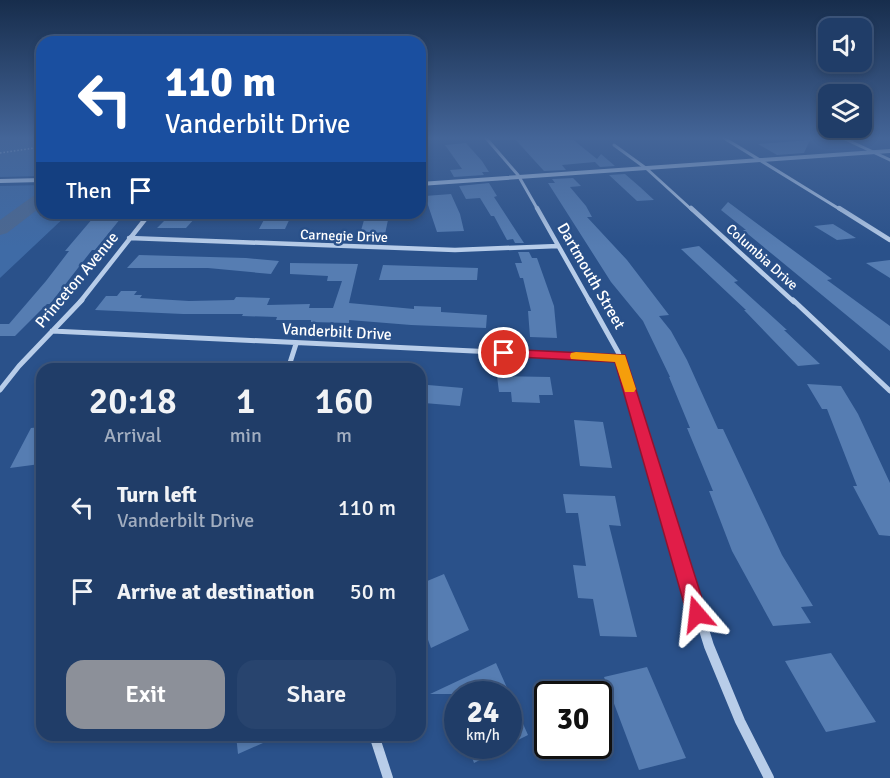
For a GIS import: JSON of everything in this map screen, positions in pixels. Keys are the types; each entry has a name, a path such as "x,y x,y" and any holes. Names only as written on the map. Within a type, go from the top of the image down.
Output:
{"street":[{"name":"Dartmouth Street","path":"517,174 620,358 709,646 740,721 769,778"},
{"path":"426,184 572,174"},
{"name":"Columbia Drive","path":"652,174 858,359 890,392"},
{"path":"784,174 890,240"},
{"path":"0,181 36,180"},
{"name":"Princeton Avenue","path":"0,390 80,302 145,219"},
{"name":"Carnegie Drive","path":"129,238 471,250 558,246"},
{"name":"Vanderbilt Drive","path":"52,331 620,358"},
{"path":"290,363 296,344"},
{"path":"376,741 388,778"}],"shaded area":[{"path":"0,174 36,174 36,176 0,177"},
{"path":"36,185 36,219 63,219 0,278 0,186"}],"building":[{"path":"452,174 484,175 454,177"},
{"path":"625,174 654,200 637,201 609,175"},
{"path":"573,178 581,186 570,187 592,217 587,217 627,260 669,315 659,316 671,331 687,360 718,429 723,429 782,555 813,606 801,607 811,623 773,626 732,551 709,491 713,491 687,428 690,428 670,377 643,321 611,282 548,183 555,183 552,179"},
{"path":"489,183 497,196 494,197 524,243 515,243 513,239 507,240 494,216 491,216 480,198 466,199 459,186"},
{"path":"451,194 460,214 464,231 437,232 426,196"},
{"path":"728,202 832,279 827,280 890,326 890,351 721,210"},
{"path":"92,219 120,219 95,250 92,250 50,304 47,304 15,336 0,336 0,324 9,324 69,251 65,251"},
{"path":"166,219 194,219 186,228 157,228"},
{"path":"264,219 290,219 285,229 259,229"},
{"path":"364,220 388,220 385,234 360,234"},
{"path":"833,224 856,238 837,240 814,226"},
{"path":"699,246 738,281 734,282 787,330 784,330 820,364 798,366 744,310 746,310 681,249"},
{"path":"518,252 529,252 532,258 537,258 554,306 557,338 530,337 528,311 531,311 523,278 520,278 515,263 522,263"},
{"path":"139,255 279,261 271,274 208,268 127,268"},
{"path":"890,260 890,278 866,263"},
{"path":"290,263 358,264 349,303 414,309 414,306 441,307 441,312 487,315 486,328 349,320 349,323 276,320 277,317 242,316 243,314 95,310 106,296 117,296 121,291 137,291 134,295 142,295 140,298 189,301 234,300 236,297 270,298 267,305 310,304 309,308 333,308 342,281 327,281 328,276 290,274"},
{"path":"383,265 478,268 477,280 379,280"},
{"path":"497,376 550,377 553,395 539,395 540,403 512,402 511,392 499,392"},
{"path":"807,384 841,386 858,414 890,483 890,536 879,535 853,486 857,486 827,409 822,409"},
{"path":"428,385 463,388 460,406 426,403"},
{"path":"574,420 603,422 612,468 580,466"},
{"path":"31,428 36,428 36,465 10,468"},
{"path":"563,494 615,496 621,526 609,525 637,637 600,636 593,599 578,598 573,565 586,566 578,513 566,513"},
{"path":"444,574 469,630 431,648 426,634 426,582"},
{"path":"831,653 876,722 826,732 785,661"},
{"path":"496,663 504,681 458,681"},
{"path":"647,667 686,758 639,770 612,698 612,681 606,681 604,677"},
{"path":"444,687 444,694 430,694"},
{"path":"522,722 528,735 522,738"},
{"path":"237,741 267,741 238,754"}],"waterway":[{"path":"0,229 36,202"}],"slow traffic":[{"path":"576,356 620,358 629,389"}],"route":[{"path":"504,353 620,358 697,614"}]}
